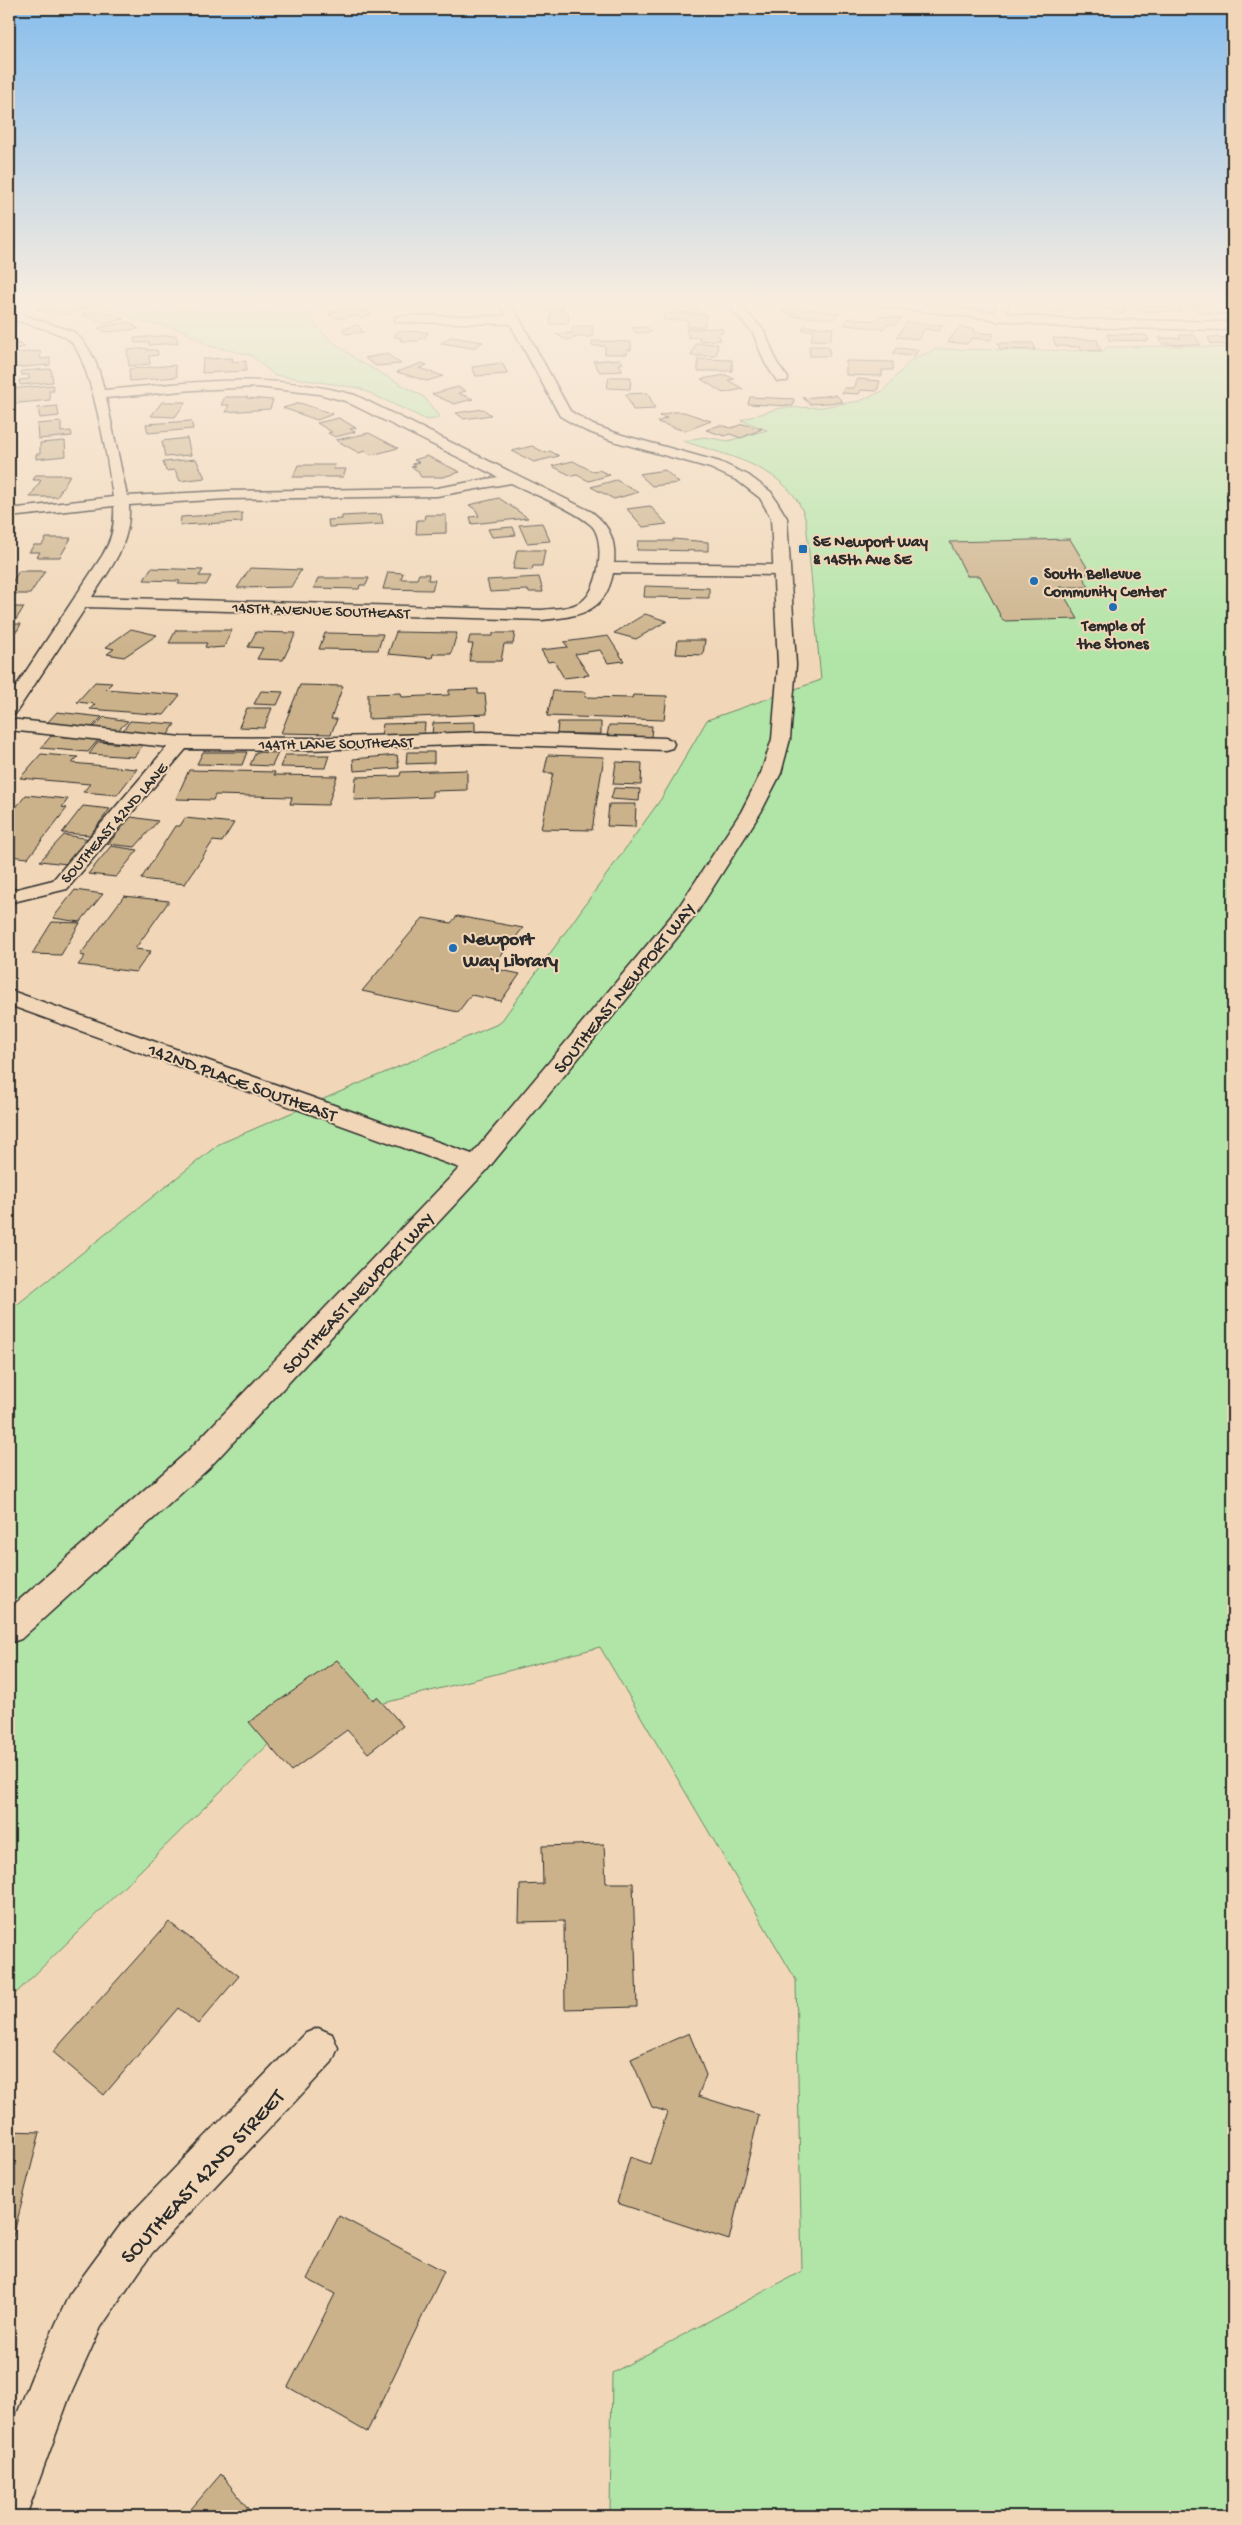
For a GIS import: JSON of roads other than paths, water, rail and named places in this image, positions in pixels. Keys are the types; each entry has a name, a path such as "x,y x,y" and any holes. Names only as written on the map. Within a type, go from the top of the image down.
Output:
{"street":[{"path":"9,710 118,543 122,529 120,501 103,421"},
{"path":"395,421 510,479 566,504 597,523 603,532 607,568 781,570"},
{"name":"SOUTHEAST NEWPORT WAY","path":"9,1629 197,1461 477,1165 686,912 751,812 771,773 780,739 784,710 786,647 779,518 768,498 742,478 718,466 606,436 575,421"},
{"path":"9,512 120,501 253,494 406,494 437,492 510,479"},
{"name":"145TH AVENUE SOUTHEAST","path":"81,602 522,615 561,613 578,609 598,596 607,568"},
{"name":"144TH LANE SOUTHEAST","path":"9,724 181,743 310,744 484,738 552,742 665,744"},
{"name":"SOUTHEAST 42ND LANE","path":"9,897 60,885 181,743"},
{"name":"142ND PLACE SOUTHEAST","path":"9,997 477,1165"},
{"name":"SOUTHEAST 42ND STREET","path":"9,2499 48,2392 85,2311 137,2238 318,2048"}],"place":[{"name":"SE Newport Way & 145th Ave SE","path":"803,549"},
{"name":"South Bellevue Community Center","path":"1034,581"},
{"name":"Temple of the Stones","path":"1113,607"},
{"name":"Newport Way Library","path":"453,948"}]}
